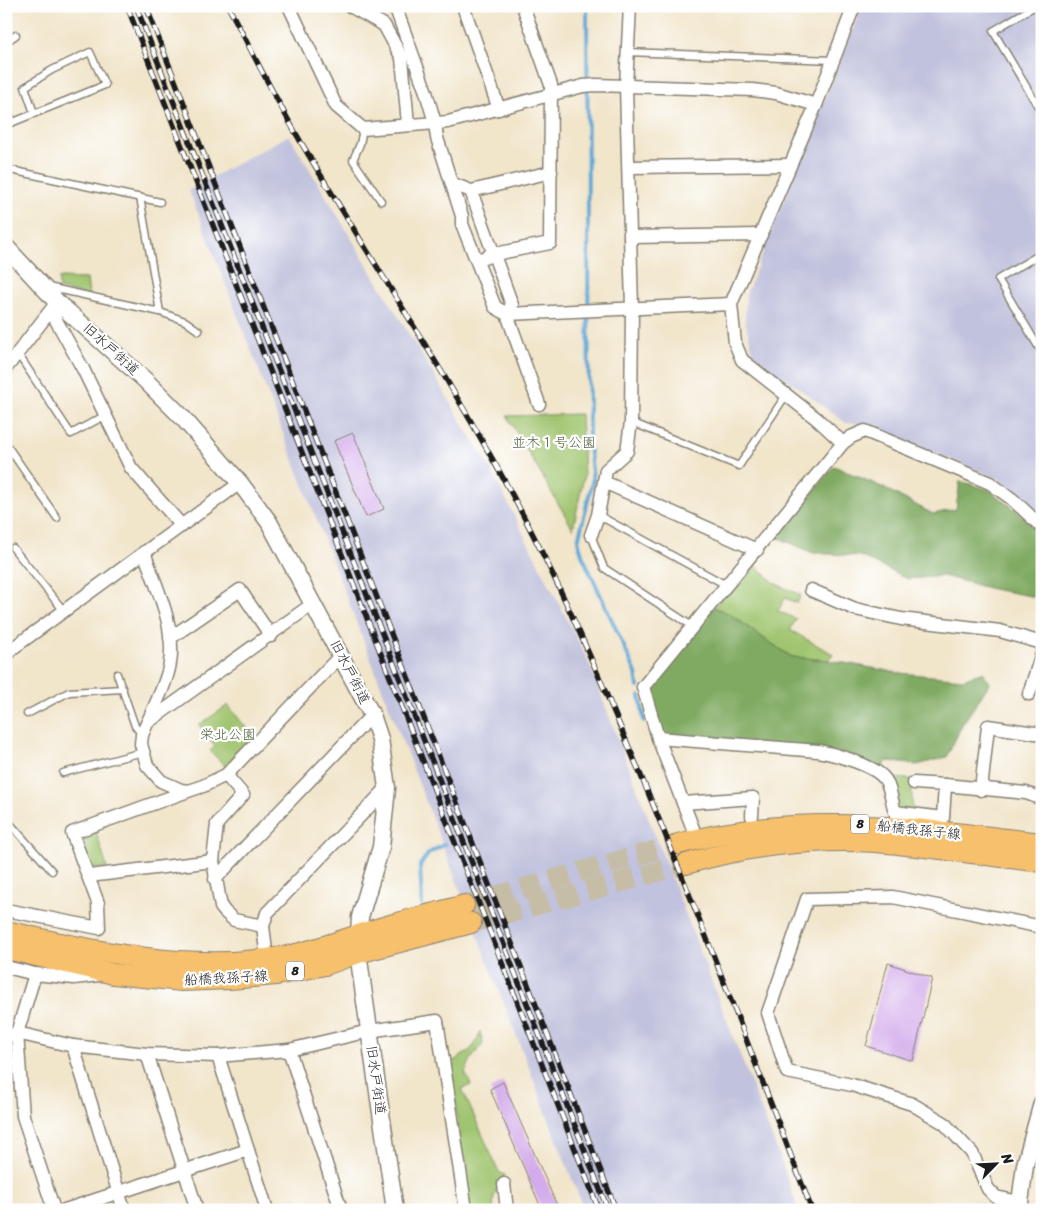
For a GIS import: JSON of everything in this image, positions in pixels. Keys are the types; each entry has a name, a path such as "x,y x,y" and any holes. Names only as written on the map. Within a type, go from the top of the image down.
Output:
{"main road":[{"name":"船橋我孫子線","path":"688,842 770,828 833,823 943,825 1042,844"},
{"name":"船橋我孫子線","path":"686,864 752,849 833,842 874,842 1042,862"},
{"name":"船橋我孫子線","path":"6,931 145,960 185,962 267,959 332,944 359,943 468,914"},
{"name":"船橋我孫子線","path":"6,949 114,974 182,981 276,975 325,965 359,943"}],"street":[{"path":"289,6 336,106 362,129 435,123 499,109 582,86 596,85 753,90 776,93 816,105"},
{"path":"350,6 384,25 402,58 408,124"},
{"path":"395,6 435,123 437,138 462,216 462,224 478,260 495,307 507,314 596,308 731,304"},
{"path":"463,6 499,109"},
{"path":"478,260 495,254 550,243 551,85 524,6"},
{"path":"591,535 598,515 606,470 627,451 631,422 632,308 626,86 630,6"},
{"path":"843,443 742,360 732,326 731,304 816,105 854,6"},
{"path":"629,168 790,165"},
{"path":"453,184 471,191 550,172"},
{"path":"471,191 512,305 507,314 539,404"},
{"path":"630,238 760,235"},
{"name":"旧水戸街道","path":"6,247 42,285 54,307 145,380 240,483 269,522 314,603 372,715 380,739 387,788 381,847 360,917 359,943 395,1210"},
{"path":"7,366 54,307 131,468 182,526"},
{"path":"688,842 683,803 658,738 643,687 843,443 865,431 990,483 1012,499 1042,527"},
{"path":"604,482 757,550"},
{"path":"8,649 64,611 240,483"},
{"path":"144,552 166,617 170,638 170,666 142,735 143,752 147,765 161,781 188,791"},
{"path":"170,638 240,590 271,636"},
{"path":"810,590 855,609 901,619 1000,631 1042,643"},
{"path":"147,723 271,636 314,603"},
{"path":"1028,694 1042,653"},
{"path":"6,910 99,928 98,903 72,833 188,791 226,775 341,655"},
{"path":"215,879 372,715"},
{"path":"981,790 988,726 1042,734"},
{"path":"658,738 818,751 840,755 866,766 886,780 895,812 943,825 945,786"},
{"path":"226,775 243,795 217,824 213,862 215,879 225,912 234,920 262,926"},
{"path":"914,783 1026,793 1042,799"},
{"path":"267,959 262,926 267,913 387,788"},
{"path":"683,803 753,798 752,816"},
{"path":"89,876 213,862"},
{"path":"1042,927 893,898 807,899 768,1013 787,1072 852,1086 912,1104 944,1123 966,1147 972,1154 988,1189 996,1197 1019,1206 1025,1166 1042,1103"},
{"path":"6,968 35,974 74,978 114,974"},
{"path":"35,974 12,1035 24,1116 54,1210"},
{"path":"12,1035 73,1046 147,1054 218,1056 290,1050 370,1031 437,1021 466,1210"},
{"path":"73,1046 124,1210"},
{"path":"290,1050 341,1210"},
{"path":"147,1054 197,1210"},
{"path":"218,1056 267,1210"},
{"path":"65,1210 248,1150"},
{"path":"504,1184 507,1210"}],"lane":[{"path":"1035,6 993,31 1042,113"},
{"path":"6,42 16,35"},
{"path":"6,109 10,123 105,85 90,52 52,70 25,87 34,113"},
{"path":"627,52 834,60"},
{"path":"362,129 360,144 353,160 381,201"},
{"path":"6,169 160,202"},
{"path":"140,197 160,312"},
{"path":"1042,253 998,279 1042,353"},
{"path":"42,285 160,312 186,321 199,331"},
{"path":"18,354 71,434 106,415"},
{"path":"631,422 739,466 786,395"},
{"path":"6,444 57,518"},
{"path":"598,515 726,585"},
{"path":"591,535 604,568 692,626"},
{"path":"13,548 64,611"},
{"path":"118,674 135,726 142,735"},
{"path":"27,714 69,692 123,689"},
{"path":"63,773 143,752"},
{"path":"6,819 52,871"}],"shaded area":[{"path":"862,6 1042,6 1042,518 999,479 865,424 846,423 754,355 745,321 746,295"},
{"path":"289,135 491,470 587,659 785,1171 798,1210 584,1210 189,190"}],"green space":[{"path":"59,278 87,279 89,296 59,289"},
{"name":"並木１号公園","path":"581,414 584,476 573,529 507,416"},
{"path":"834,466 882,487 933,514 956,509 960,481 989,490 1016,510 1042,536 1042,598 992,589 943,576 908,579 860,556 813,553 777,537"},
{"path":"753,563 776,584 801,595 797,603 785,598 778,611 796,619 790,630 833,654 828,660 792,657 730,614 714,607"},
{"path":"714,607 730,614 792,657 828,660 900,673 963,679 983,672 990,683 962,725 947,757 917,765 886,761 881,772 869,763 663,734 653,709 649,685"},
{"name":"栄北公園","path":"228,705 254,738 226,767 210,751 215,746 199,725"},
{"path":"890,778 912,779 912,812 899,810"},
{"path":"95,828 107,868 94,867 86,861 78,839 81,833"},
{"path":"480,1031 483,1044 471,1059 465,1073 471,1085 462,1089 499,1172 505,1175 494,1196 493,1210 470,1210 449,1063 464,1054 476,1043"}],"building":[{"path":"353,433 384,509 366,517 334,441"},
{"path":"888,963 932,978 913,1061 866,1046"},
{"path":"503,1082 559,1210 542,1210 490,1089"}],"waterway":[{"path":"587,6 589,446 593,479 578,541 583,557 636,673 638,687"},
{"path":"640,696 644,721"},
{"path":"422,904 420,865 429,853 445,844"}],"tunnel":[{"path":"464,905 678,844"},
{"path":"471,923 686,864"}],"railway":[{"path":"127,6 599,1210"},
{"path":"136,6 608,1210"},
{"path":"146,6 616,1210"},
{"path":"228,6 297,136 474,426 525,519 556,581 662,825 812,1210"}]}
